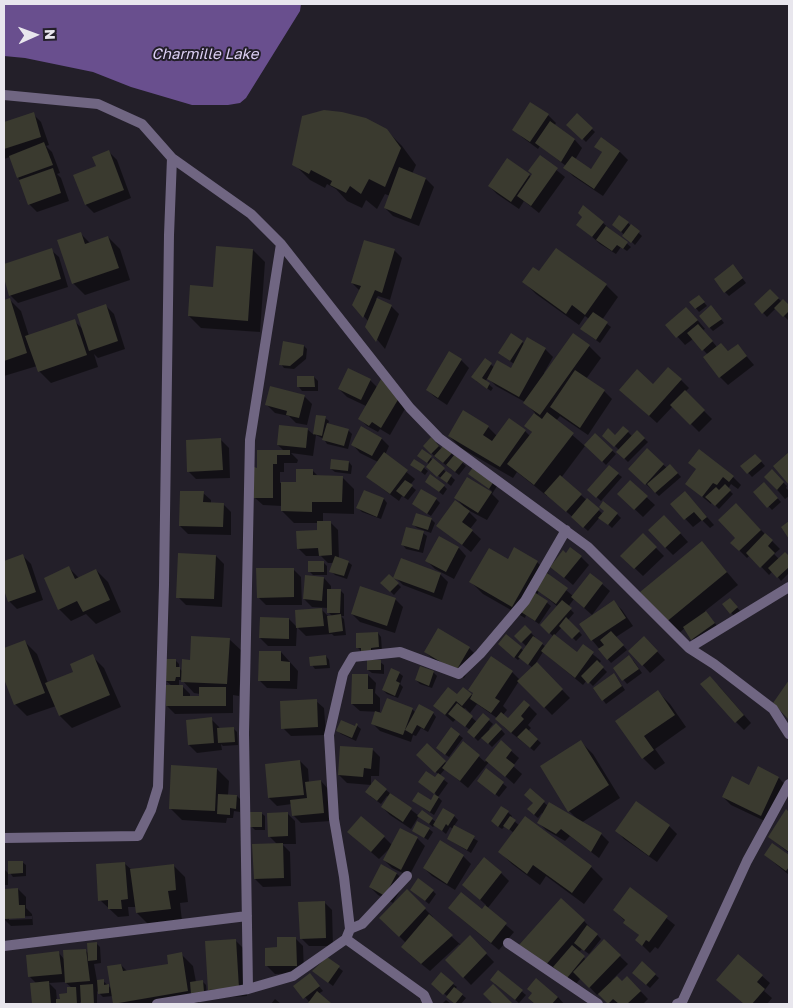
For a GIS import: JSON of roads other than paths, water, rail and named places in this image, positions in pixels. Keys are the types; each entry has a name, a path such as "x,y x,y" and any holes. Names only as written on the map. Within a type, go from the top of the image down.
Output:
{"street":[{"path":"4,95 98,104 142,124 172,158 251,214 281,244 410,408 439,438 588,547 689,648 714,664 773,709 789,734"},
{"path":"4,838 138,836 151,810 158,787 164,585 169,235 172,158"},
{"path":"248,989 244,733 250,440 281,244"},
{"path":"428,1004 424,995 348,934 344,877 334,819 329,735 343,674 353,657 400,652 460,674 480,654 525,601 566,530"},
{"path":"689,648 789,587"},
{"path":"678,1004 682,1002 747,861 789,784"},
{"path":"157,1004 248,989 293,976 362,924 407,876"},
{"path":"4,946 247,916"},
{"path":"508,943 598,1004"}],"water":[{"name":"Charmille Lake","path":"4,4 301,4 300,11 246,98 240,103 228,105 192,105 131,87 93,72 25,58 4,56"}]}
